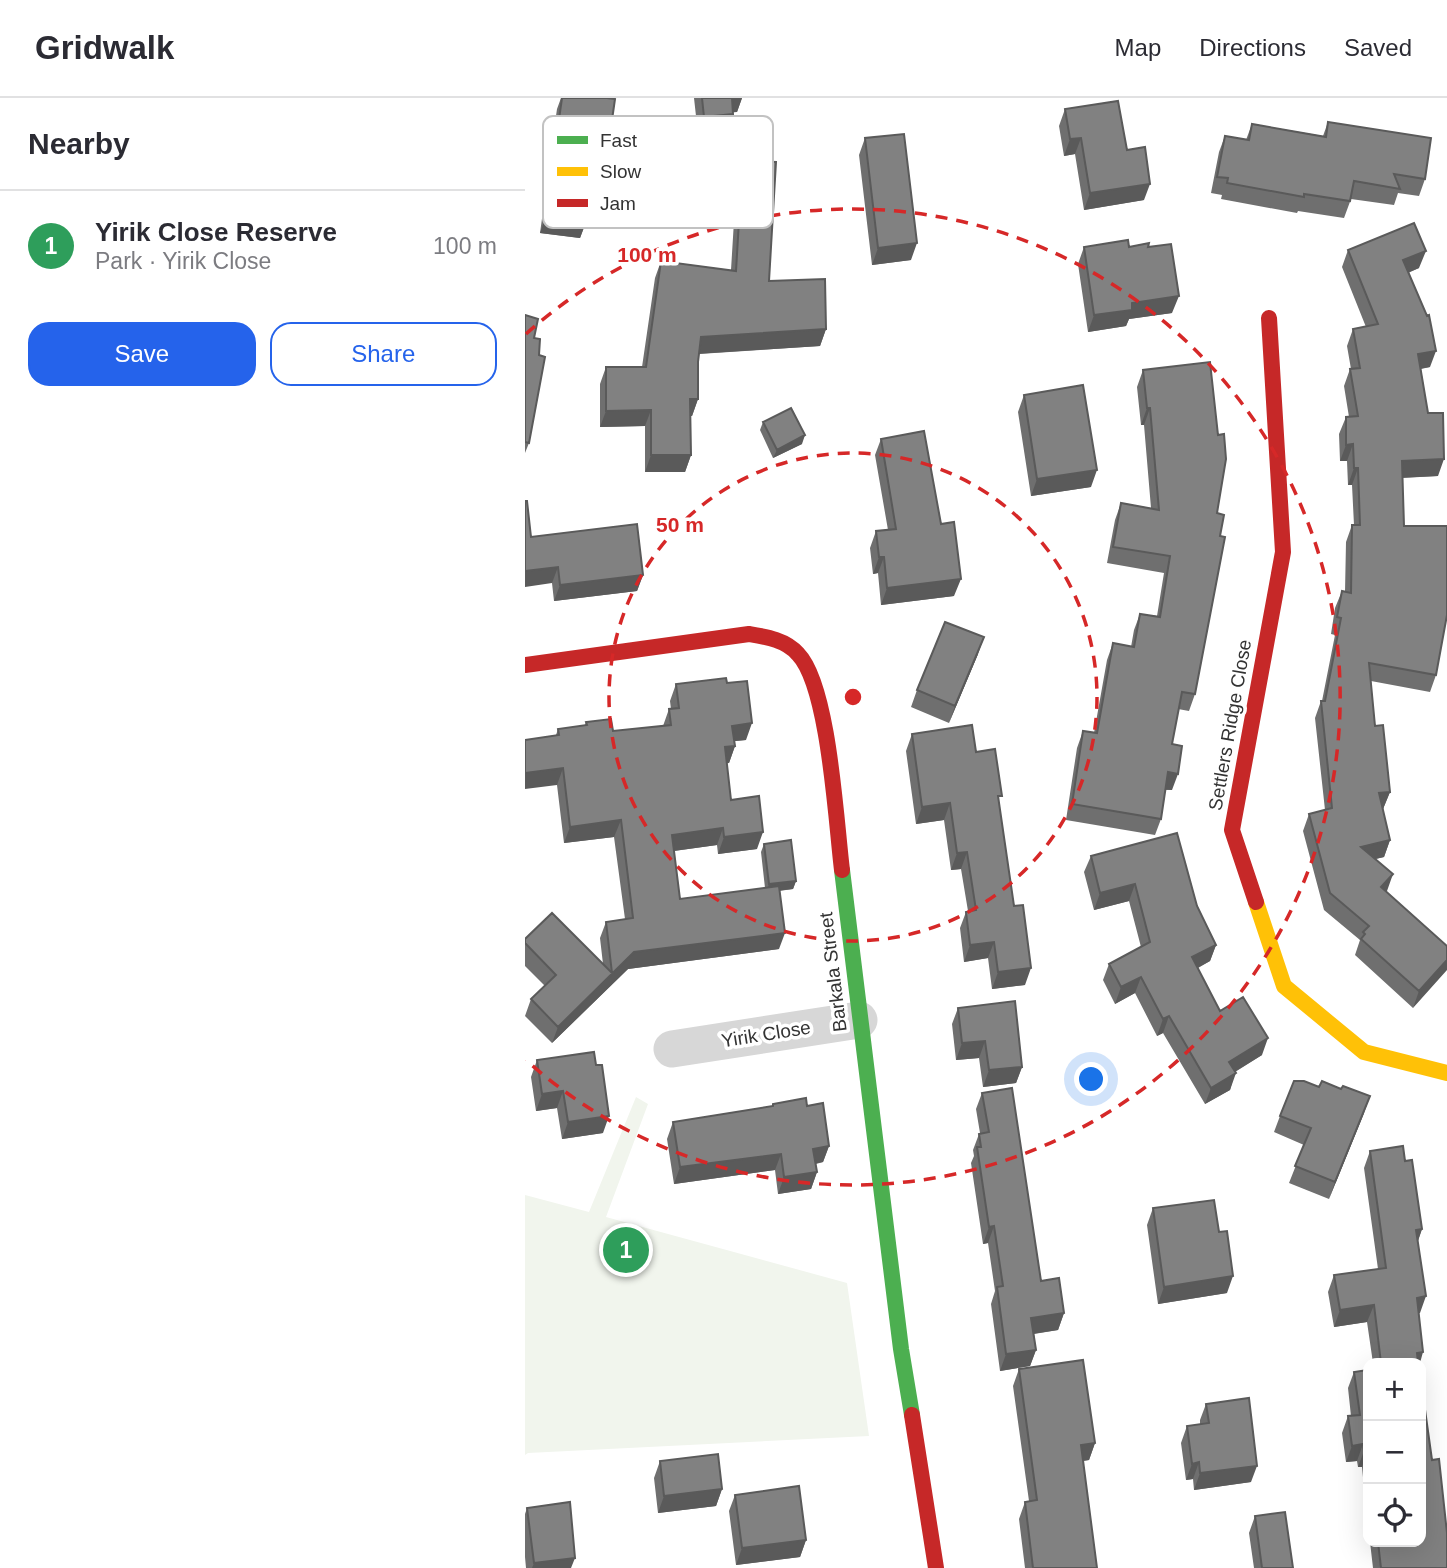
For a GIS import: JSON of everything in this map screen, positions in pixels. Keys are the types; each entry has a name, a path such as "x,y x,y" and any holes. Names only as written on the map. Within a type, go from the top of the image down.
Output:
{"street":[{"name":"Settlers Ridge Close","path":"1269,318 1283,552 1232,830 1284,986 1364,1052 1447,1073"},
{"name":"Barkala Street","path":"525,665 749,634 772,637 791,645 812,674 824,722 901,1349 936,1568"},
{"name":"Yirik Close","path":"672,1049 859,1020"}],"shaded area":[{"path":"636,1097 648,1104 606,1217 847,1283 869,1436 525,1455 525,1195 589,1212"}],"building":[{"path":"562,98 615,99 613,116 559,116"},
{"path":"702,98 732,98 733,114 704,116"},
{"path":"1118,101 1127,150 1145,147 1150,184 1090,193 1081,138 1070,139 1065,109"},
{"path":"1328,122 1431,138 1425,179 1394,174 1400,189 1354,181 1350,201 1304,194 1304,197 1227,183 1228,178 1217,177 1225,136 1249,140 1252,124 1326,137"},
{"path":"904,134 917,243 878,248 865,138"},
{"path":"773,162 776,162 773,213"},
{"path":"1414,223 1426,251 1403,260 1427,316 1429,315 1436,351 1418,354 1428,413 1443,413 1444,459 1402,461 1404,526 1447,526 1447,615 1436,675 1369,663 1375,726 1383,725 1390,792 1379,793 1390,840 1361,847 1393,874 1381,887 1447,946 1447,960 1419,991 1361,939 1369,926 1330,893 1309,814 1332,808 1321,701 1325,701 1341,618 1337,617 1342,591 1351,593 1352,525 1360,525 1358,468 1354,468 1353,444 1346,445 1346,417 1358,416 1350,369 1360,368 1353,329 1378,324 1348,250"},
{"path":"739,228 772,228 769,281 825,279 826,329 701,337 698,399 690,399 691,455 651,455 651,410 606,411 606,367 646,367 661,261 736,271"},
{"path":"1128,240 1129,247 1149,243 1148,247 1171,244 1179,296 1132,303 1132,310 1094,315 1084,247"},
{"path":"525,315 538,319 534,338 540,339 539,355 545,357 529,443 525,442"},
{"path":"1210,362 1218,435 1224,434 1226,459 1217,513 1224,515 1220,536 1225,537 1195,694 1182,692 1172,744 1182,746 1178,774 1168,772 1161,819 1072,804 1083,731 1097,733 1113,643 1134,647 1140,614 1160,617 1170,556 1113,547 1121,503 1159,510 1150,408 1147,408 1143,370"},
{"path":"1083,385 1097,470 1037,479 1024,395"},
{"path":"791,408 805,435 777,450 763,422"},
{"path":"924,431 941,524 954,522 961,579 887,588 884,557 879,557 876,531 896,529 881,439"},
{"path":"525,501 531,537 637,524 643,575 560,585 558,567 525,571"},
{"path":"945,622 984,637 955,706 917,690"},
{"path":"726,678 727,683 747,681 752,723 732,726 735,746 725,747 731,800 759,796 763,832 724,837 723,828 672,835 680,899 779,886 785,933 634,952 558,1027 531,999 556,975 525,943 525,939 552,913 612,973 606,922 633,918 621,820 570,827 563,768 525,773 525,740 559,735 558,729 611,719 613,731 671,725 669,709 679,708 676,684"},
{"path":"972,725 976,752 995,749 1002,796 998,796 1014,906 1023,905 1031,968 998,972 994,942 970,945 966,912 976,910 967,852 957,853 950,803 922,807 912,734"},
{"path":"1177,833 1197,906 1216,945 1192,957 1220,1011 1243,997 1268,1038 1229,1062 1236,1073 1211,1088 1169,1016 1163,1019 1141,977 1121,987 1109,964 1150,942 1135,884 1100,893 1091,856"},
{"path":"791,840 796,881 769,884 764,844"},
{"path":"1015,1001 1022,1067 989,1070 985,1041 962,1043 958,1008"},
{"path":"594,1052 596,1065 602,1065 609,1116 568,1122 563,1091 542,1094 537,1060"},
{"path":"1294,1081 1304,1081 1319,1087 1322,1081 1370,1096 1335,1182 1295,1166 1311,1128 1280,1116"},
{"path":"1012,1088 1041,1281 1059,1278 1064,1313 1031,1318 1036,1350 1006,1354 997,1287 1003,1286 994,1226 989,1227 977,1147 981,1147 979,1134 989,1132 982,1093"},
{"path":"806,1098 807,1106 823,1103 829,1146 813,1149 817,1172 784,1177 781,1154 680,1167 673,1122"},
{"path":"1403,1146 1405,1161 1412,1160 1422,1229 1416,1230 1426,1296 1417,1298 1423,1352 1417,1353 1418,1358 1380,1358 1374,1305 1340,1310 1334,1275 1386,1268 1370,1151"},
{"path":"1214,1200 1219,1232 1227,1231 1233,1276 1164,1287 1153,1208"},
{"path":"1083,1360 1095,1443 1081,1445 1097,1568 1033,1568 1025,1502 1037,1500 1019,1369"},
{"path":"1363,1371 1363,1444 1352,1446 1348,1416 1360,1415 1354,1372"},
{"path":"1249,1398 1257,1466 1200,1473 1199,1462 1192,1464 1187,1426 1209,1423 1206,1404"},
{"path":"1426,1417 1432,1460 1439,1459 1447,1533 1447,1568 1381,1568 1379,1547 1426,1547"},
{"path":"718,1454 722,1489 664,1496 660,1461"},
{"path":"799,1486 806,1540 742,1548 735,1495"},
{"path":"570,1502 575,1558 534,1563 527,1508"},
{"path":"1285,1512 1293,1568 1262,1568 1255,1516"}],"traffic: fast":[{"path":"842,870 901,1349 912,1415"}],"traffic: slow":[{"path":"1256,902 1284,986 1364,1052 1447,1073"}],"traffic: jam":[{"path":"1256,902 1232,830 1283,552 1269,318"},
{"path":"525,665 749,634 788,645 809,670 817,694 834,789 842,870"},
{"path":"912,1415 936,1568"}],"place":[{"name":"Yirik Close Reserve","path":"626,1250"}]}
